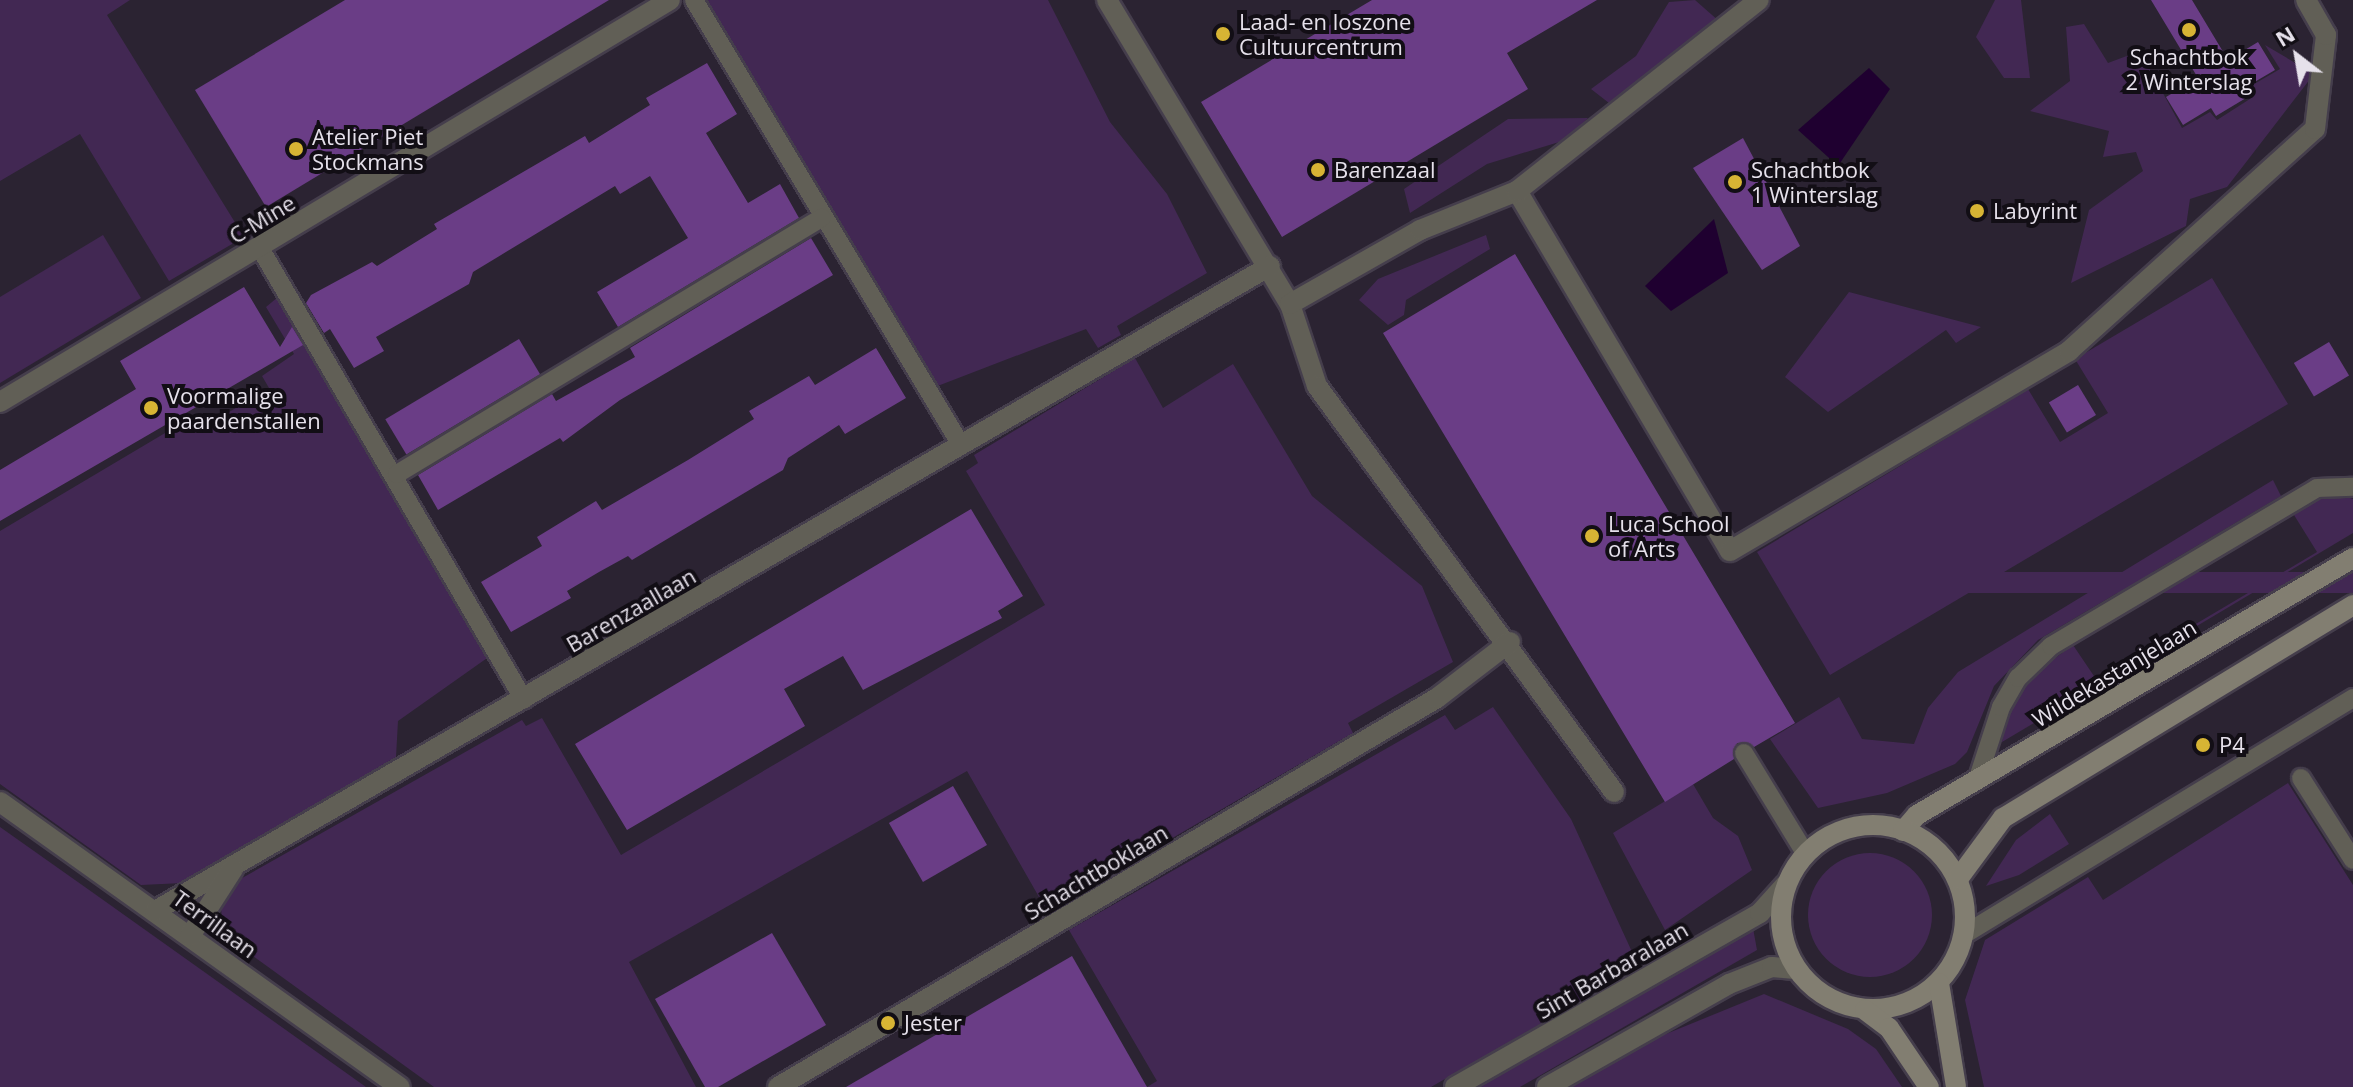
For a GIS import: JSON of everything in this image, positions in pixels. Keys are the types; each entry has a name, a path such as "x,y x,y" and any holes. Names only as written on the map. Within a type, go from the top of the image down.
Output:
{"street":[{"name":"C-Mine","path":"0,402 670,0"},
{"path":"1107,0 1270,266 1290,304 1317,386 1510,642 1614,792"},
{"path":"1290,304 1420,230 1517,191 1759,0"},
{"path":"1517,191 1730,551 2069,351 2315,129 2326,35 2306,0"},
{"name":"Barenzaallaan","path":"155,911 233,869 1270,266"},
{"name":"Wildekastanjelaan","path":"1903,831 1917,815 2353,558"},
{"path":"1958,879 2003,818 2353,605"},
{"name":"Schachtboklaan","path":"778,1087 1437,698 1510,642"},
{"name":"Terrillaan","path":"0,802 400,1087"},
{"path":"1865,1010 1896,1007 1939,983 1965,934 1958,879 1940,853 1903,831 1852,827 1805,853 1785,885 1779,923 1795,969 1811,988 1865,1010 1889,1028 1929,1087"},
{"path":"190,936 233,869"},
{"name":"Sint Barbaralaan","path":"1455,1087 1760,913 1785,885"},
{"path":"1547,1087 1729,984 1772,967 1795,969"},
{"path":"1939,983 1956,1087"}],"lane":[{"path":"694,0 822,218 961,445"},
{"path":"397,474 822,218"},
{"path":"260,248 397,474 524,700"},
{"path":"1977,781 2001,707 2018,678 2051,646 2317,488 2353,487"},
{"path":"1965,934 2353,698"},
{"path":"1744,753 1805,853"},
{"path":"2301,778 2353,860"}],"shaded area":[{"path":"0,0 130,0 107,15 244,237 169,281 80,134 0,181"},
{"path":"703,0 1048,0 1110,122 1167,194 1207,273 1117,326 1121,335 1098,348 1086,329 935,387"},
{"path":"1695,0 1720,22 1609,103 1591,89 1636,56 1669,2"},
{"path":"1995,0 2021,0 2030,78 2004,78 1976,37"},
{"path":"2084,24 2108,63 2140,51 2182,128 2210,112 2217,120 2253,97 2249,87 2280,69 2265,45 2314,74 2227,187 2190,199 2186,226 2071,283 2089,210 2143,171 2136,152 2103,157 2109,131 2030,111 2070,81 2066,27"},
{"path":"1869,68 1890,89 1838,166 1798,130"},
{"path":"1588,118 1569,139 1487,164 1410,213 1404,189 1508,119"},
{"path":"1714,219 1728,273 1671,311 1645,286"},
{"path":"103,235 141,298 0,383 0,297"},
{"path":"1486,235 1490,249 1406,300 1404,315 1388,325 1359,300 1378,279"},
{"path":"2212,278 2288,404 1830,675 1757,552 2028,389 2060,442 2108,413 2075,359"},
{"path":"1849,292 1981,327 1956,343 1946,330 1828,412 1785,377"},
{"path":"278,297 490,656 398,721 396,757 183,883 141,885 0,784 0,531 187,420 196,432 269,388 262,376 294,354 266,307"},
{"path":"1135,358 1163,408 1233,364 1312,496 1422,586 1453,662 1348,723 1353,733 1047,911 967,771 629,962 696,1087 434,1087 224,935 221,909 235,882 522,720 526,726 542,718 621,855 1045,605 966,471 978,463 974,455"},
{"path":"2273,480 2281,496 2038,640 1994,686 1967,752 1955,764 1887,793 1818,808 1770,739 1839,697 1862,739 1914,744 1928,708 1958,672"},
{"path":"2342,495 2353,499 2353,533 2002,742 2005,718 2018,693 2048,663 2073,645 2098,682 2317,552 2294,515 2318,499"},
{"path":"1870,572 2353,572 2353,593 1870,593"},
{"path":"1493,707 1571,819 1633,954 1582,1000 1431,1087 1147,1087 1157,1081 1069,930 1445,715 1455,730"},
{"path":"2288,783 2353,885 2353,1087 1984,1087 1965,1000 1985,940 2088,877 2103,900"},
{"path":"1693,784 1713,818 1738,836 1752,870 1665,930 1613,833"},
{"path":"2050,814 2069,844 2019,875 1986,886 2016,840"},
{"path":"0,827 92,892 366,1087 0,1087"},
{"path":"1870,853 1894,858 1914,871 1927,891 1932,915 1927,939 1914,959 1894,972 1870,977 1846,972 1826,959 1813,939 1808,915 1813,891 1826,871 1846,858"},
{"path":"1753,928 1757,950 1520,1087 1479,1087"},
{"path":"1764,994 1848,1029 1876,1049 1902,1087 1559,1087 1612,1056"}],"building":[{"name":"Atelier Piet Stockmans","path":"345,0 609,0 266,207 195,90"},
{"name":"Barenzaal","path":"1372,0 1597,0 1507,53 1528,89 1282,237 1201,102"},
{"path":"2151,0 2192,0 2228,60 2258,42 2275,70 2246,87 2251,95 2216,116 2211,108 2183,125 2166,97 2198,78"},
{"path":"707,63 737,114 706,133 748,203 780,184 799,218 618,327 597,292 688,238 650,176 620,194 615,186 473,272 469,284 376,337 384,351 354,368 330,329 324,333 306,303 311,295 372,262 377,266 437,229 434,224 585,136 589,143 650,105 646,98"},
{"path":"1743,138 1800,246 1762,270 1693,168"},
{"path":"811,238 833,275 620,400 563,442 560,438 438,510 418,475 552,394 556,401 635,357 630,348"},
{"name":"Luca School of Arts","path":"1515,254 1795,723 1754,747 1737,743 1734,759 1665,802 1383,333"},
{"name":"Voormalige paardenstallen","path":"244,287 280,347 292,327 303,345 0,521 0,470 136,389 120,361"},
{"path":"519,339 540,374 406,454 385,419"},
{"path":"2329,342 2349,375 2314,397 2294,363"},
{"path":"876,348 906,398 845,434 839,425 788,458 783,470 632,560 628,556 567,591 571,598 511,632 481,582 542,546 537,537 596,501 602,510 688,460 754,419 749,411 809,376 815,385"},
{"path":"2078,385 2096,415 2067,433 2049,403"},
{"path":"971,509 1023,596 998,611 1002,618 863,690 843,656 784,689 805,726 627,830 575,744"},
{"path":"953,786 987,845 923,882 889,823"},
{"path":"772,933 826,1025 718,1087 705,1087 655,999"},
{"name":"Jester","path":"1072,956 1147,1087 846,1087"}],"place":[{"name":"Schachtbok 2 Winterslag","path":"2189,30"},
{"name":"Laad- en loszone Cultuurcentrum","path":"1223,34"},
{"name":"Atelier Piet Stockmans","path":"296,149"},
{"name":"Barenzaal","path":"1318,170"},
{"name":"Schachtbok 1 Winterslag","path":"1735,182"},
{"name":"Labyrint","path":"1977,211"},
{"name":"Voormalige paardenstallen","path":"151,408"},
{"name":"Luca School of Arts","path":"1592,536"},
{"name":"P4","path":"2203,745"},
{"name":"Jester","path":"888,1023"}]}
